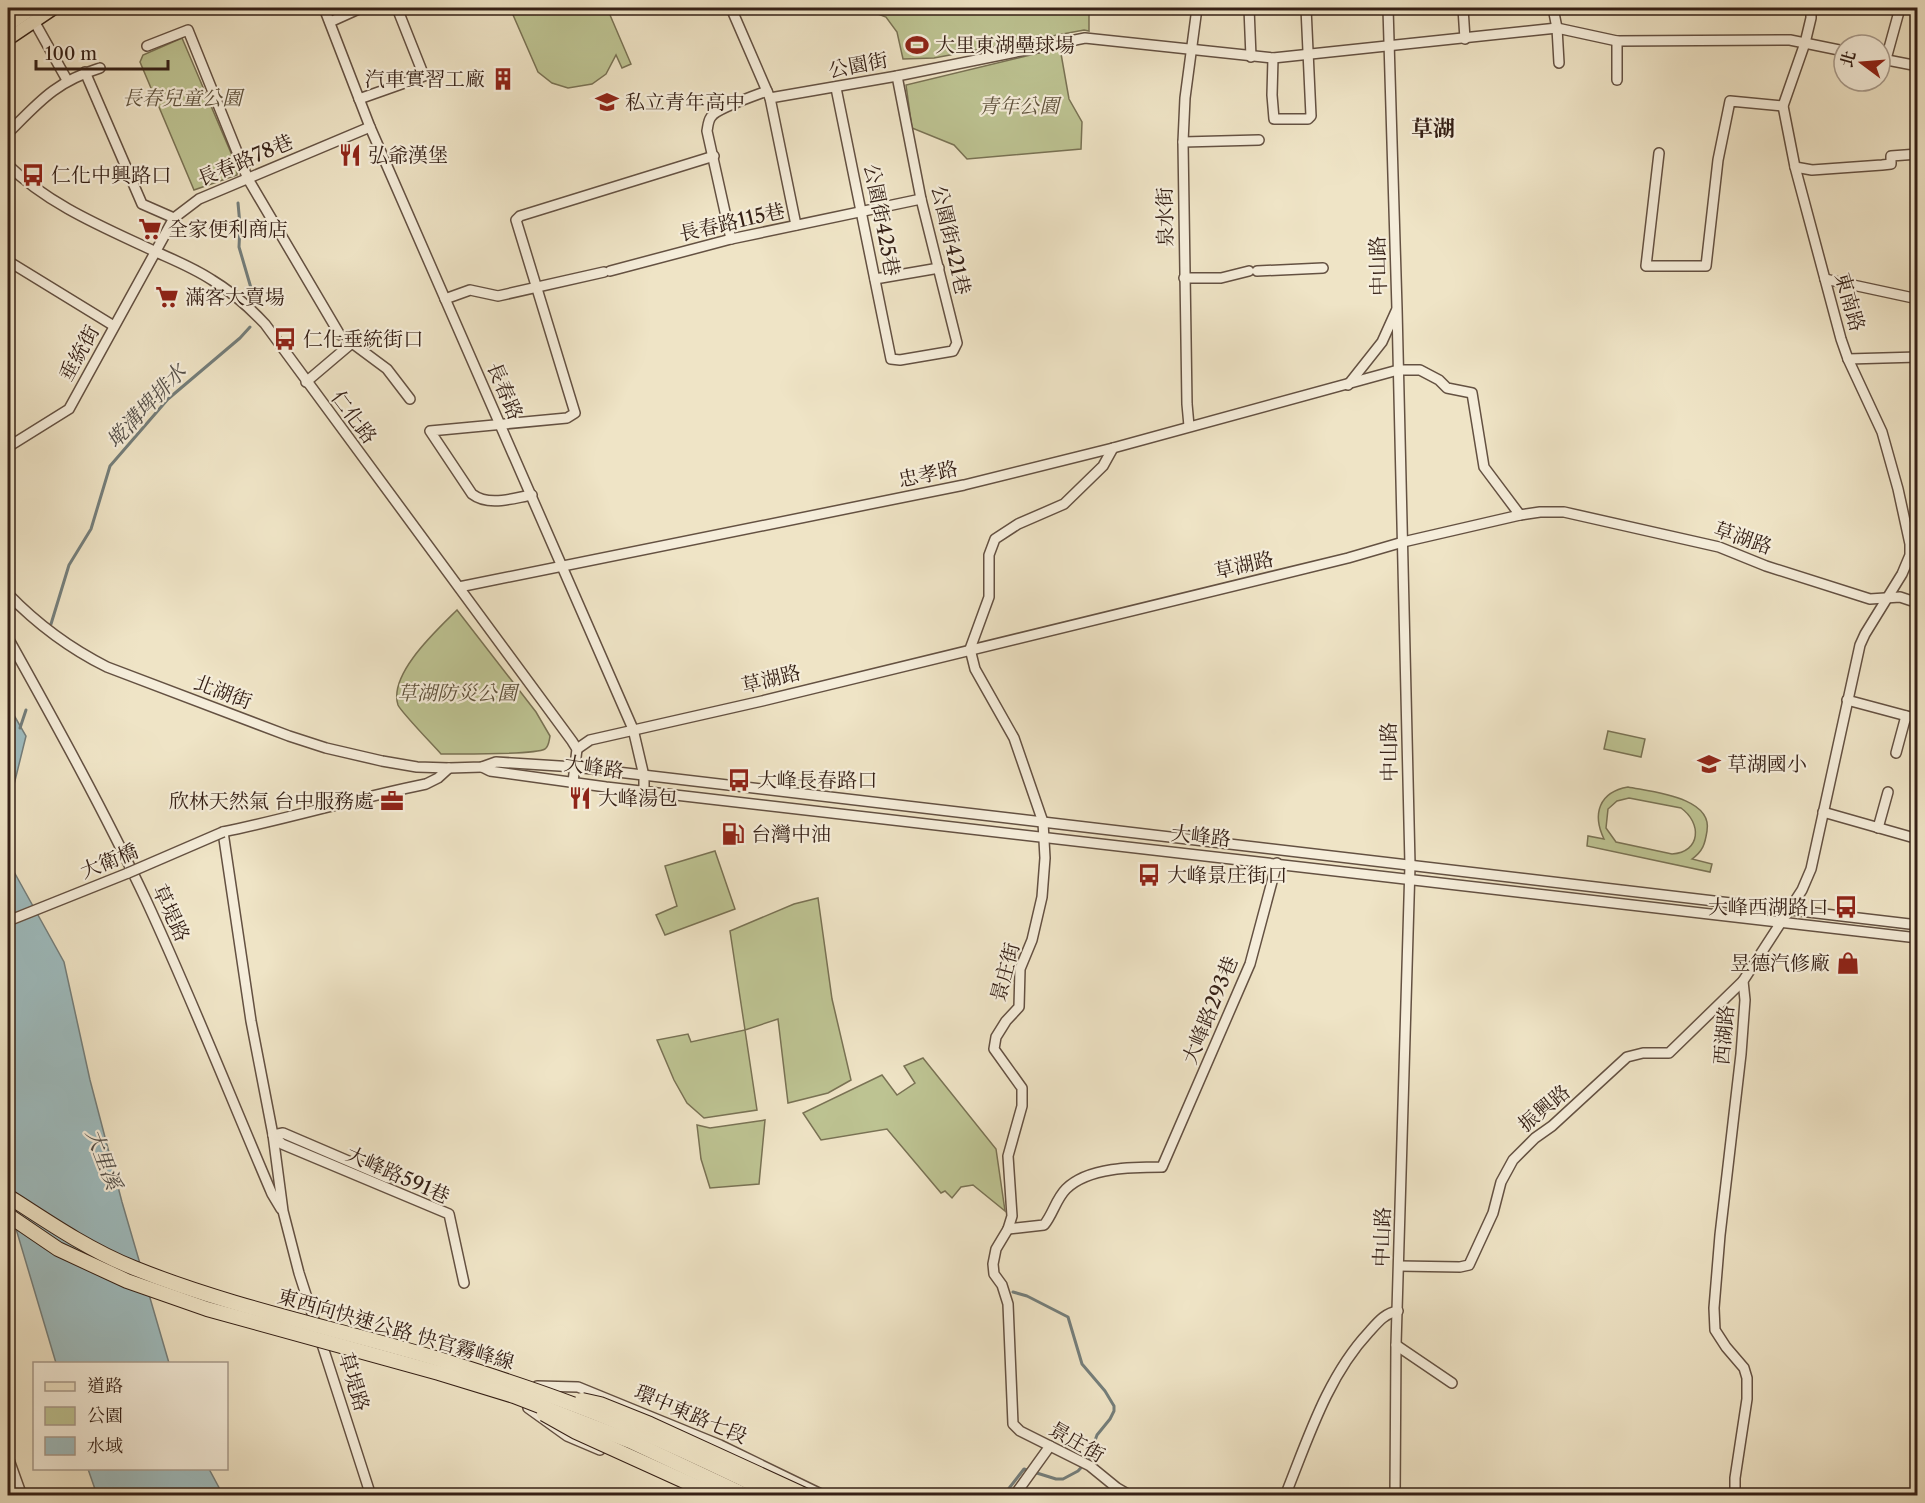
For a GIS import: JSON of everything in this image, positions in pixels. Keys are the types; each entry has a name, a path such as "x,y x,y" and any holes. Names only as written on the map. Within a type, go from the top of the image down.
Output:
{"highway":[{"name":"東西向快速公路 快官霧峰線","path":"8,1196 66,1233 131,1267 198,1292 363,1336 516,1391 747,1496"},
{"name":"東西向快速公路 快官霧峰線","path":"8,1215 58,1249 127,1281 207,1309 439,1373 576,1405 639,1431 777,1496"},
{"path":"516,1391 576,1432 717,1496"},
{"path":"516,1391 600,1404 715,1452 807,1496"}],"main road":[{"path":"8,24 33,8"},
{"path":"8,39 54,8"}],"street":[{"name":"長春路","path":"324,8 370,127 633,729 644,776 644,791"},
{"path":"330,22 361,8"},
{"path":"359,99 424,76 397,8"},
{"path":"731,8 769,94 796,225"},
{"name":"泉水街","path":"1190,426 1187,404 1183,142 1185,98 1197,8"},
{"path":"1249,8 1251,57"},
{"path":"1273,58 1274,118 1308,119 1311,116 1306,8"},
{"name":"中山路","path":"1388,8 1410,865 1396,1345 1395,1496"},
{"path":"1463,8 1465,39"},
{"path":"1553,8 1557,28 1559,63"},
{"name":"東南路","path":"1811,8 1811,18 1804,43 1783,106 1795,167 1848,359 1882,432 1910,544 1907,564 1888,598"},
{"path":"1892,33 1900,8"},
{"path":"34,21 67,80"},
{"name":"公園街","path":"731,239 707,130 712,115 769,94 836,88 1085,38 1273,58 1557,28 1617,41 1790,40 1832,49"},
{"path":"147,46 188,30 248,178 345,339 387,369 410,399"},
{"path":"1617,41 1617,80"},
{"path":"1892,61 1917,66"},
{"path":"8,134 48,93 67,80 100,68"},
{"path":"85,72 142,204 174,218"},
{"name":"公園街421巷","path":"891,359 900,360 953,351 957,343 921,199 897,76"},
{"name":"公園街425巷","path":"836,88 891,359"},
{"path":"1659,153 1646,266 1706,266 1718,160 1730,101 1783,106"},
{"name":"長春路78巷","path":"155,251 174,218 199,199 370,127"},
{"path":"1183,142 1259,140"},
{"path":"1795,167 1812,170 1882,165 1891,164 1891,156 1917,154"},
{"path":"532,495 490,502 479,500 472,494 430,431 567,418 575,413 516,220 520,216 714,156"},
{"name":"仁化路","path":"8,165 74,214 212,279 240,299 265,324 577,749"},
{"name":"長春路115巷","path":"445,299 470,290 498,296 731,239 921,199"},
{"name":"垂統街","path":"8,447 69,409 155,251"},
{"path":"8,261 114,326"},
{"path":"875,279 939,268"},
{"path":"1184,278 1221,278 1253,271 1323,268"},
{"path":"1825,279 1917,299"},
{"path":"1348,385 1382,342 1397,309"},
{"path":"306,382 345,339"},
{"path":"1848,359 1917,357"},
{"path":"1398,370 1420,370 1439,380 1447,388 1472,393 1484,467 1520,514"},
{"name":"忠孝路","path":"459,588 964,485 1113,448 1398,370"},
{"path":"970,649 988,597 989,555 995,539 1018,524 1064,504 1103,466 1113,448"},
{"name":"草湖路","path":"577,749 590,740 633,729 762,701 1520,514 1564,512 1674,536 1719,547 1766,566 1870,599 1900,597 1917,603"},
{"name":"北湖街","path":"8,594 57,638 84,655 131,677 327,748 417,767 449,768"},
{"name":"西湖路","path":"1735,1496 1735,1478 1748,1399 1748,1378 1744,1368 1715,1330 1714,1308 1741,1054 1745,1000 1743,981 1802,890 1811,868 1846,700 1860,645 1888,598"},
{"name":"草堤路","path":"8,638 145,898 272,1194 283,1211"},
{"name":"景庄街","path":"970,649 975,669 1014,738 1043,822 1045,858 1042,897 1032,940 1020,969 1019,1007 1006,1021 994,1042 994,1049 1022,1088 1022,1106 1008,1156 1012,1216 1008,1229 996,1249 993,1264 994,1274 1002,1285 1008,1304 1013,1424 1020,1431 1090,1466 1117,1488 1131,1496"},
{"path":"1846,700 1917,719"},
{"path":"1896,753 1906,716"},
{"path":"573,782 577,749"},
{"name":"大峰路","path":"449,768 482,767 496,762 574,767 1917,925"},
{"name":"大峰路","path":"482,767 490,771 644,791 1917,938"},
{"path":"223,832 426,784 438,778 449,768"},
{"path":"1878,828 1888,792"},
{"path":"1822,812 1917,839"},
{"name":"草堤路","path":"223,832 251,1021 273,1136 283,1211 299,1273 370,1496"},
{"name":"大衛橋","path":"8,921 223,832"},
{"name":"大峰路293巷","path":"1008,1229 1044,1225 1066,1189 1079,1181 1110,1169 1162,1167 1250,964 1277,863"},
{"name":"振興路","path":"1399,1266 1460,1267 1469,1265 1493,1213 1502,1182 1513,1161 1524,1148 1561,1118 1627,1057 1632,1054 1669,1053 1743,981"},
{"path":"273,1136 283,1133 388,1178"},
{"name":"大峰路591巷","path":"273,1136 282,1144 449,1214 464,1283"},
{"path":"1285,1496 1325,1397 1343,1363 1358,1343 1388,1312 1398,1311"},
{"name":"環中東路七段","path":"316,1322 537,1386 640,1426 786,1496"},
{"path":"323,1344 438,1376 513,1400 528,1408 628,1446 735,1496"},
{"path":"1396,1345 1452,1383"},
{"name":"環中東路七段","path":"537,1386 578,1387 720,1445 825,1496"},
{"path":"528,1408 567,1436 700,1496"},
{"path":"690,1491 720,1445"},
{"path":"1014,1496 1050,1446"},
{"path":"8,1457 22,1496"},
{"path":"8,1490 10,1496"}],"green space":[{"path":"510,8 607,8 631,64 622,68 616,55 606,74 592,84 568,88 552,83 538,72"},
{"path":"862,8 1089,8 1089,31 1084,30 934,58 903,59 897,32 886,17"},
{"name":"長春兒童公園","path":"182,38 237,167 237,175 194,190 140,62 143,55"},
{"name":"青年公園","path":"1060,48 1069,99 1082,122 1081,149 967,159 954,145 912,128 906,85"},
{"name":"草湖防災公園","path":"457,610 536,712 550,736 545,749 512,753 441,754 400,709 397,693 407,666 427,640"},
{"path":"1608,731 1645,739 1641,757 1604,749"},
{"path":"1628,787 1665,794 1691,803 1701,810 1706,820 1707,831 1701,850 1692,859 1712,864 1710,872 1587,846 1588,836 1604,839 1599,821 1601,806 1604,799","holes":["1629,798 1681,808 1693,821 1695,829 1693,843 1682,852 1672,854 1616,842 1606,828 1608,809 1617,801"]},
{"path":"715,851 735,909 665,935 656,915 677,906 665,866"},
{"path":"818,898 832,999 851,1080 828,1093 788,1103 778,1019 745,1030 730,931 794,904"},
{"path":"745,1030 757,1110 704,1118 687,1103 674,1080 657,1040 688,1034 691,1042"},
{"path":"923,1058 996,1149 1005,1211 973,1185 961,1187 952,1198 945,1191 941,1193 887,1129 821,1140 803,1113 882,1075 897,1095 915,1083 904,1066"},
{"path":"765,1120 759,1184 710,1188 701,1159 697,1125 710,1128"}],"water":[{"path":"15,717 26,736 8,809 8,740"},
{"path":"8,825 13,839 8,861"},
{"name":"大里溪","path":"8,861 64,962 90,1080 122,1202 169,1362 56,1362 8,1202"},
{"path":"88,1470 210,1470 223,1495 97,1495"}],"waterway":[{"name":"墘溝埤排水","path":"238,203 239,247 251,288"},
{"name":"墘溝埤排水","path":"51,624 69,565 91,529 110,466 168,399 250,327"},
{"name":"墘溝埤排水","path":"20,728 26,710"},
{"path":"1003,1496 1024,1469 1056,1479 1063,1479 1078,1471 1088,1460 1097,1435 1114,1411 1114,1406 1105,1391 1082,1364 1068,1317 1027,1296 1013,1292"}],"place":[{"name":"大里東湖壘球場","path":"917,45"},
{"name":"汽車實習工廠","path":"503,79"},
{"name":"私立青年高中","path":"607,102"},
{"name":"弘爺漢堡","path":"350,155"},
{"name":"仁化中興路口","path":"33,175"},
{"name":"全家便利商店","path":"150,229"},
{"name":"滿客大賣場","path":"167,297"},
{"name":"仁化垂統街口","path":"285,339"},
{"name":"草湖國小","path":"1709,764"},
{"name":"大峰長春路口","path":"739,780"},
{"name":"大峰湯包","path":"580,798"},
{"name":"欣林天然氣 台中服務處","path":"392,801"},
{"name":"台灣中油","path":"733,834"},
{"name":"大峰景庄街口","path":"1149,875"},
{"name":"大峰西湖路口","path":"1846,907"},
{"name":"昱德汽修廠","path":"1848,963"}],"district":[{"name":"草湖","path":"1433,128"}]}
